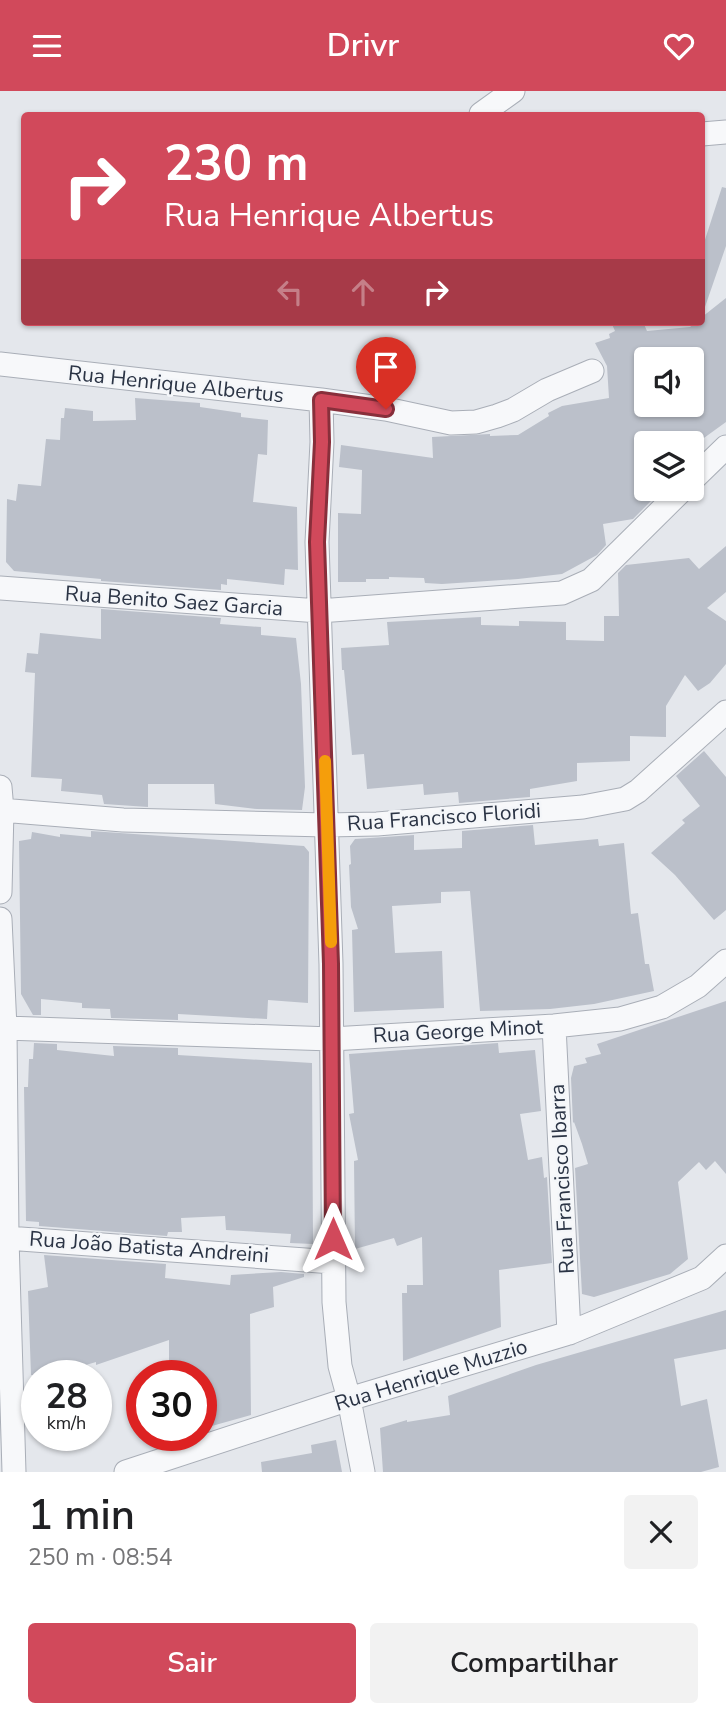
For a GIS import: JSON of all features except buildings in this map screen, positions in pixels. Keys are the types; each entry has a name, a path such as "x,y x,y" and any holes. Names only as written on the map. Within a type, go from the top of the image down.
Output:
{"street":[{"path":"484,112 513,91"},
{"path":"705,134 726,132"},
{"name":"Rua Henrique Albertus","path":"0,364 321,400 386,409 451,423 476,422 513,410 547,390 592,371"},
{"path":"321,400 322,442 317,542 332,1039 333,1262 340,1366 363,1472"},
{"path":"704,468 726,447"},
{"name":"Rua Benito Saez Garcia","path":"0,588 319,611 562,593 591,580 671,501"},
{"name":"Rua Francisco Floridi","path":"1,802 123,820 327,825 377,824 583,807 625,799 650,781 726,712"},
{"path":"0,892 1,802"},
{"path":"0,919 5,1028 7,1238 14,1472"},
{"name":"Rua George Minot","path":"5,1028 332,1039 620,1019 662,1007 698,986 726,961"},
{"name":"Rua Francisco Ibarra","path":"554,1025 569,1332"},
{"name":"Rua João Batista Andreini","path":"7,1238 333,1262"},
{"name":"Rua Henrique Muzzio","path":"126,1472 349,1399 569,1332 702,1278 726,1257"}],"slow traffic":[{"path":"325,761 331,942"}],"route":[{"path":"333,1239 331,964 317,542 322,442 321,400 386,409"}]}
